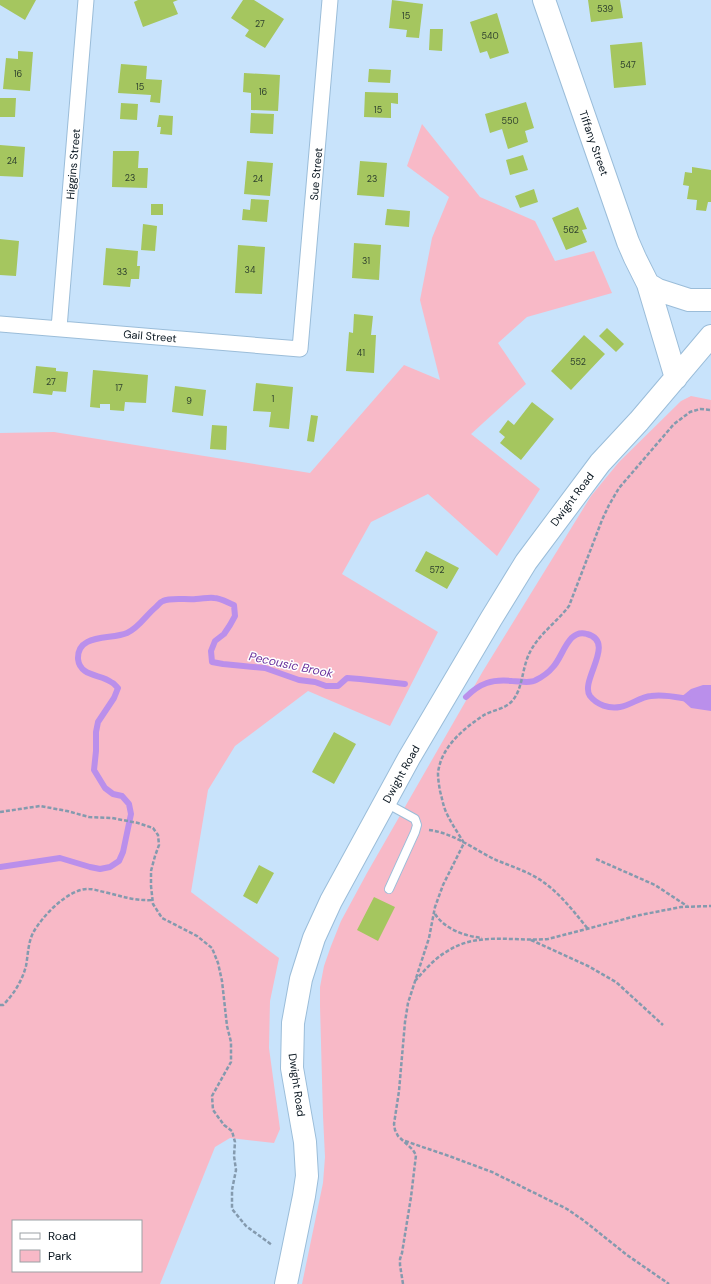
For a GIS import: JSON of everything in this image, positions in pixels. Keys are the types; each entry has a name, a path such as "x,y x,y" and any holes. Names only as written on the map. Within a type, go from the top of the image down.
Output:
{"main road":[{"name":"Tiffany Street","path":"544,0 630,246 648,284 676,378"},
{"path":"648,284 658,290 689,300 711,300"},
{"name":"Dwight Road","path":"286,1284 304,1196 306,1176 305,1142 292,1068 292,1038 296,1001 305,964 314,938 331,902 385,802 432,719 526,562 595,469 676,378 711,336"}],"street":[{"name":"Higgins Street","path":"59,328 86,0"},
{"name":"Sue Street","path":"300,349 330,0"},
{"name":"Gail Street","path":"0,324 300,349"}],"lane":[{"path":"385,802 415,819 417,825 389,890"}],"path":[{"path":"464,843 444,806 438,774 442,757 452,742 466,727 485,714 508,706 513,701 518,693 524,665 533,646 569,606 608,505 619,488 674,424 690,412 700,409 711,410"},
{"path":"0,812 40,806 89,817 112,818 138,823 153,828 158,835 159,845 154,856 151,871 153,904 162,918 197,936 212,948 218,963 222,981 227,1026 232,1042 231,1062 212,1096 213,1110 224,1125 232,1131 235,1142 234,1156 236,1170 232,1190 232,1209 246,1226 292,1258"},
{"path":"415,832 431,830 452,837 546,884 569,906 588,929"},
{"path":"403,1284 400,1259 411,1197 416,1155 395,1130 394,1118 399,1091 405,1022 408,1003 429,938 434,914 443,885 464,843"},
{"path":"596,859 655,885 688,907"},
{"path":"0,1005 3,1005 12,997 18,986 26,966 28,948 34,932 48,914 62,900 75,891 89,888 139,900 152,900"},
{"path":"434,914 445,925 468,936 529,940 548,938 588,929 640,915 688,907 711,906"},
{"path":"414,982 446,952 467,942 484,938"},
{"path":"529,940 588,966 616,982 663,1025"},
{"path":"404,1141 492,1172 567,1209 668,1284"}],"green space":[{"path":"422,124 480,197 535,221 555,261 594,251 612,293 527,317 498,343 526,384 471,434 540,489 497,556 428,494 371,522 342,574 438,632 390,726 308,691 235,746 208,790 191,892 279,958 270,1001 269,1048 280,1129 274,1143 230,1138 215,1147 160,1284 0,1284 0,433 54,432 310,473 404,365 440,380 420,300 432,238 449,197 407,166"},
{"path":"691,396 711,400 711,1284 302,1284 323,1183 325,1157 320,987 324,966 341,921 483,671 591,496 619,462 681,401"}],"shaded area":[{"path":"703,685 711,685 711,711 691,708 680,698 691,689"}],"building":[{"path":"0,0 36,0 25,20 0,5"},
{"path":"138,0 178,0 173,2 178,14 143,27 134,2"},
{"path":"243,0 254,0 284,19 265,48 245,36 249,30 231,18"},
{"path":"392,0 423,4 419,38 406,37 407,30 389,28"},
{"path":"588,0 620,0 623,18 591,22"},
{"path":"497,13 509,53 490,59 487,51 480,53 470,22"},
{"path":"430,29 443,29 442,51 429,50"},
{"path":"642,42 646,85 614,88 610,45"},
{"path":"18,51 33,52 30,91 3,89 6,58 18,59"},
{"path":"121,64 147,66 146,79 162,80 160,103 150,102 151,95 118,93"},
{"path":"369,69 391,70 390,83 368,82"},
{"path":"244,73 280,75 278,111 251,110 251,93 243,92"},
{"path":"365,92 398,93 398,104 391,103 391,118 364,117"},
{"path":"0,98 16,98 15,117 0,117"},
{"path":"526,102 534,128 525,131 528,142 508,149 502,129 490,133 485,114"},
{"path":"121,103 138,104 137,120 120,119"},
{"path":"251,113 274,114 273,134 250,133"},
{"path":"159,115 173,116 172,135 160,134 161,127 157,127"},
{"path":"0,145 25,147 23,177 0,176"},
{"path":"113,151 139,151 138,168 148,168 147,188 112,187"},
{"path":"523,155 528,170 510,175 506,160"},
{"path":"247,161 273,163 270,196 244,194"},
{"path":"360,161 387,163 384,197 357,195"},
{"path":"692,167 711,170 711,202 708,202 706,211 696,210 697,200 687,199 689,186 683,185 685,172 692,173"},
{"path":"534,189 538,202 520,208 515,196"},
{"path":"251,199 269,200 267,222 242,220 243,209 250,210"},
{"path":"151,204 163,204 163,215 151,215"},
{"path":"578,207 587,229 582,230 587,242 566,250 552,218"},
{"path":"387,209 410,211 409,227 385,225"},
{"path":"143,224 157,226 155,251 141,250"},
{"path":"0,239 19,241 16,276 0,275"},
{"path":"354,243 381,245 379,280 352,278"},
{"path":"238,245 265,247 262,294 235,293"},
{"path":"106,248 138,251 137,266 140,266 139,279 131,279 130,287 103,285"},
{"path":"354,314 373,316 371,335 376,335 374,373 346,371 349,332 353,333"},
{"path":"607,328 624,344 616,352 599,336"},
{"path":"584,335 605,354 571,390 551,371"},
{"path":"36,366 56,368 56,371 68,372 66,392 53,391 52,395 33,393"},
{"path":"93,370 148,375 146,403 125,402 124,411 110,410 110,404 100,404 100,408 90,407"},
{"path":"256,383 293,387 289,429 269,427 271,412 253,411"},
{"path":"175,386 206,390 203,416 172,412"},
{"path":"532,402 554,419 521,460 500,443 505,437 499,432 508,420 514,425"},
{"path":"311,415 318,416 314,442 307,441"},
{"path":"212,425 227,426 226,450 210,449"},
{"path":"426,551 459,568 447,589 415,571"},
{"path":"334,732 356,744 334,784 312,772"},
{"path":"259,865 274,873 257,904 243,896"},
{"path":"374,897 395,907 378,941 357,930"}],"waterway":[{"name":"Pecousic Brook","path":"0,867 60,858 100,869 110,867 119,861 123,852 131,814 129,804 122,796 113,794 105,788 94,770 98,722 114,698 118,688 107,679 87,672 83,669 78,659 79,651 83,645 89,641 120,635 131,631 139,625 162,601 170,599 212,598 234,605 235,616 224,634 215,641 211,651 212,662 265,668 299,680 315,682 326,686 338,686 347,678 405,684"},
{"name":"Pecousic Brook","path":"466,697 476,688 492,681 528,682 538,679 553,667 567,644 575,635 580,633 587,634 595,638 599,645 596,662 589,681 588,689 590,696 596,702 604,706 616,707 624,706 643,698 656,695 688,699"}]}
